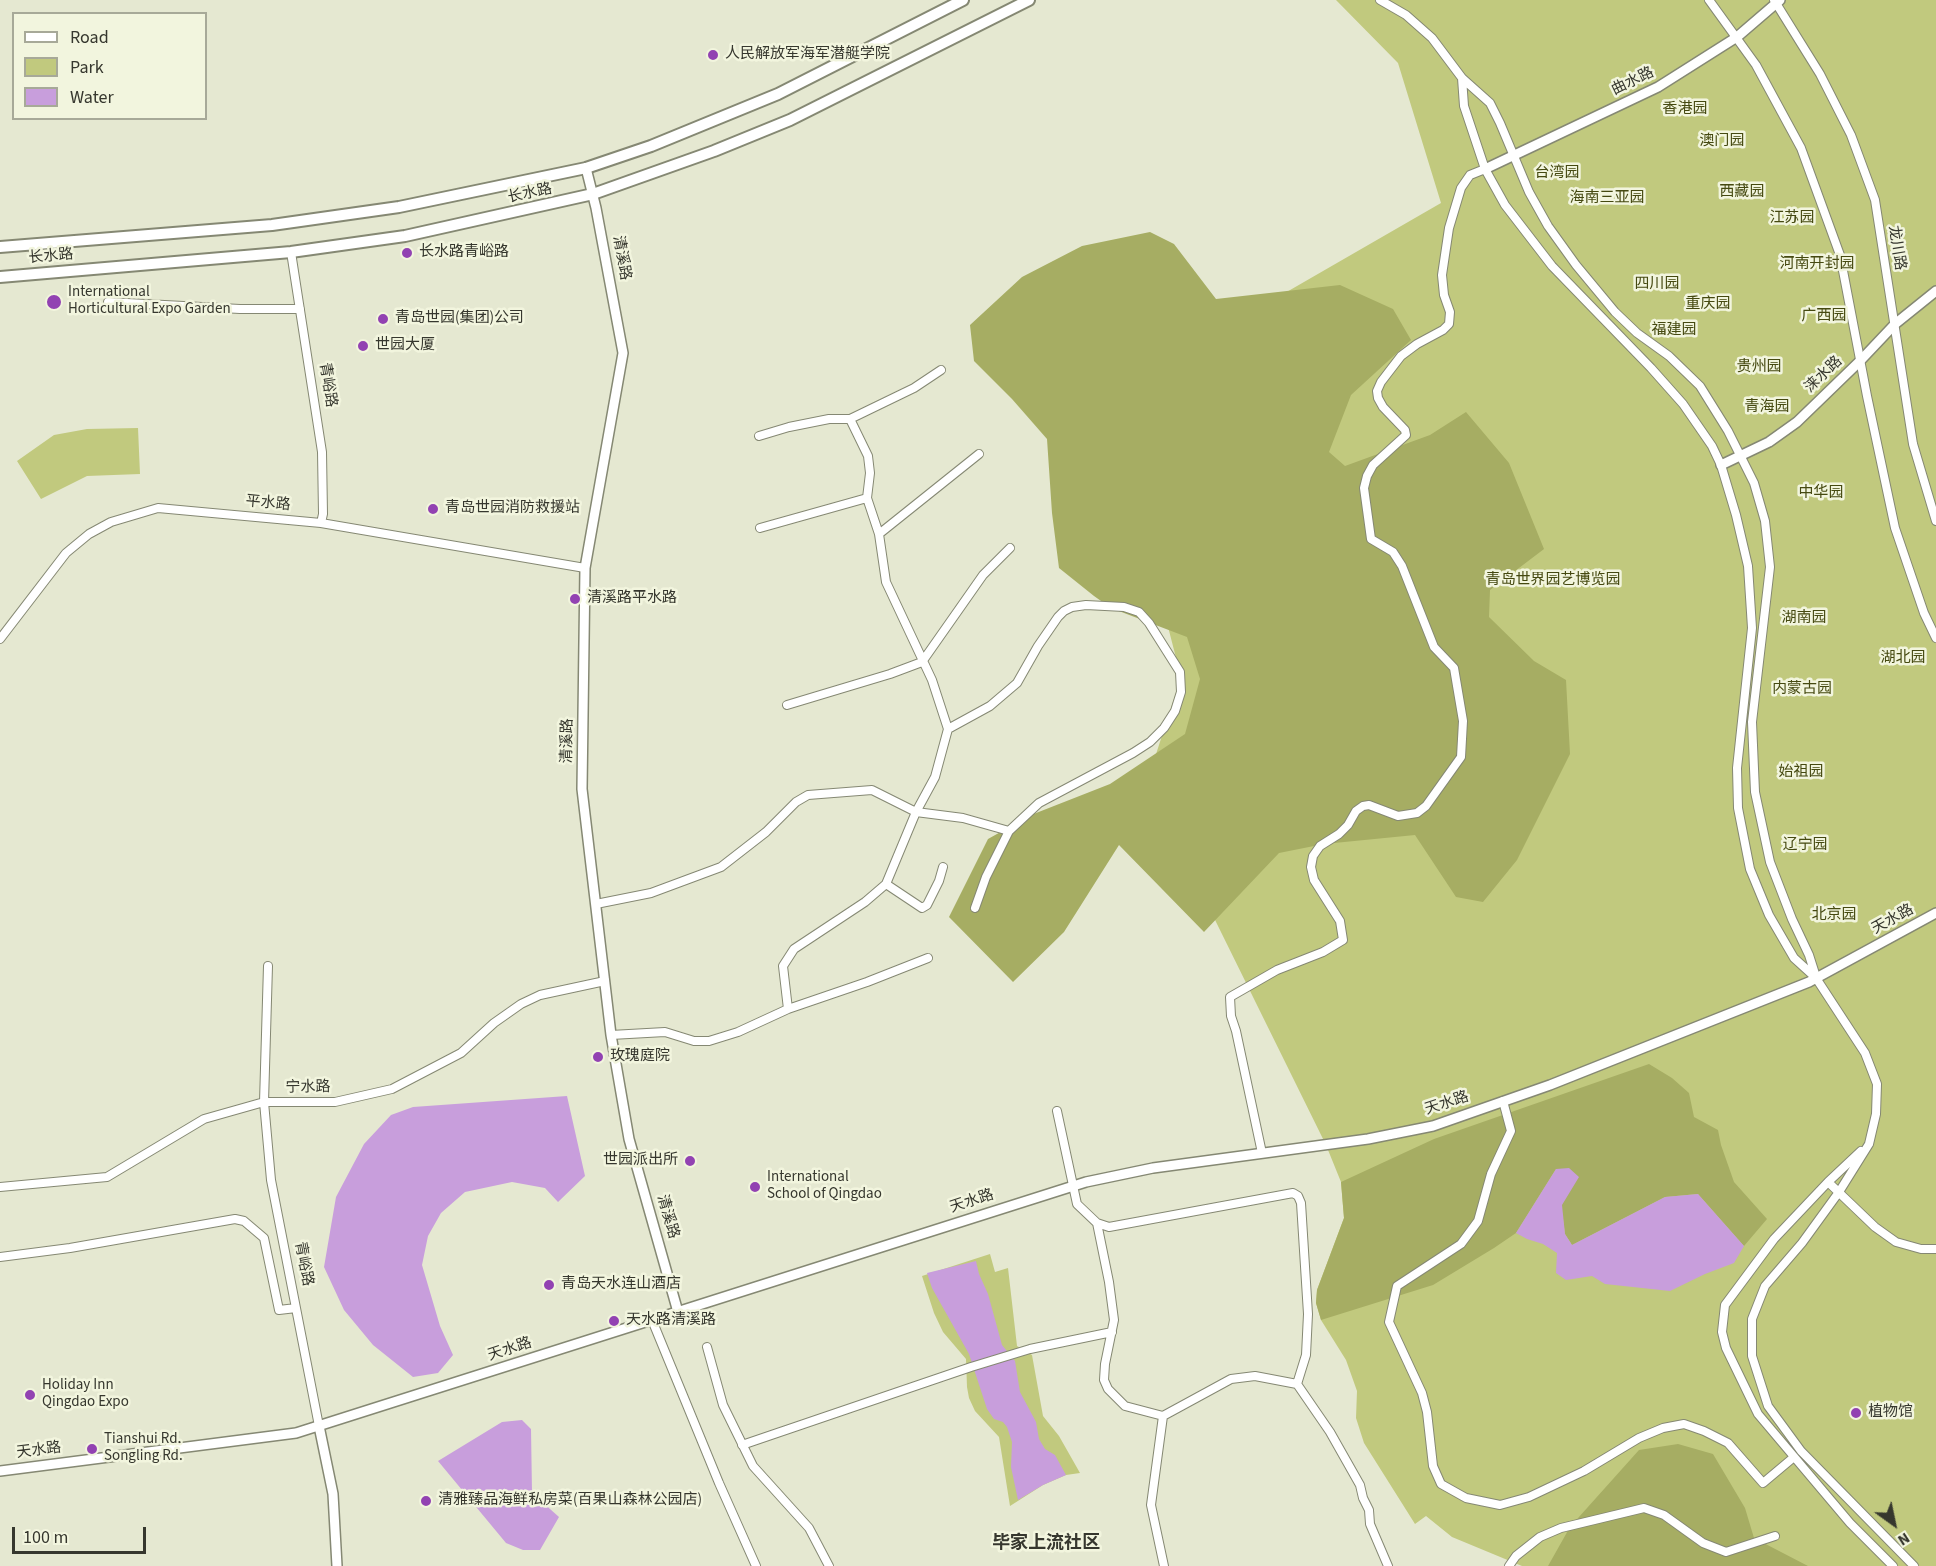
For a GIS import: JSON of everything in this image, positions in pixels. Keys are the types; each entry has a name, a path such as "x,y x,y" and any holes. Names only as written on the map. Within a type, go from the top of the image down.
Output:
{"main road":[{"name":"长水路","path":"0,247 272,225 399,207 586,168 651,146 778,94 963,0"},
{"name":"长水路","path":"0,277 291,252 405,236 593,194 704,155 790,120 1029,0"}],"street":[{"path":"1380,0 1406,15 1432,38 1462,78 1490,103 1529,192 1548,226 1576,265 1615,312 1637,333 1669,356 1700,386 1741,455 1754,483 1765,521 1770,567 1752,722 1755,792 1770,862 1809,955 1816,978"},
{"path":"1709,0 1756,65 1801,148 1840,255 1895,528 1924,613 1936,638"},
{"name":"曲水路","path":"1485,169 1658,87 1737,37 1777,1"},
{"name":"龙川路","path":"1777,1 1821,74 1855,146 1875,200 1912,444 1936,521"},
{"path":"1462,78 1464,106 1485,169 1505,205 1552,266 1683,404 1712,446 1721,465 1748,566 1752,628 1737,768 1738,808 1750,869 1769,915 1794,958 1816,978 1865,1053 1877,1084 1876,1114 1869,1144 1839,1192 1802,1243 1766,1286 1752,1319 1752,1356 1768,1406 1801,1451 1914,1566"},
{"name":"清溪路","path":"586,168 623,353 585,568 582,789 611,1035 629,1139 678,1312"},
{"path":"1262,1153 1231,1016 1230,998 1277,970 1323,952 1343,940 1340,921 1314,880 1311,867 1313,856 1320,846 1339,834 1348,825 1356,811 1363,806 1398,816 1417,813 1426,806 1461,757 1463,721 1454,668 1434,647 1402,566 1392,552 1371,539 1364,488 1373,465 1406,435 1405,430 1383,407 1377,391 1401,356 1449,324 1450,312 1444,296 1442,275 1450,226 1461,188 1470,176 1485,169"},
{"name":"青峪路","path":"291,252 322,452 323,514 321,523"},
{"name":"涞水路","path":"1721,465 1769,442 1797,422 1860,362 1895,324 1936,291"},
{"path":"108,302 240,309 300,309"},
{"path":"759,436 829,419 850,418 914,388 941,370"},
{"path":"788,1009 783,966 794,949 865,902 886,884 915,812 935,777 948,729 932,680 886,582 879,534 867,498 870,473 868,456 850,418"},
{"path":"879,534 978,454"},
{"path":"760,528 867,498"},
{"name":"平水路","path":"0,639 66,553 89,534 111,522 158,508 321,523 585,568"},
{"path":"787,705 890,675 922,662 983,575 1010,548"},
{"path":"948,729 990,706 1017,683 1058,617 1072,607 1086,605 1124,607 1139,612 1149,623 1180,672 1181,692 1175,711 1164,728 1150,742 1039,803 1009,831 986,877 975,908"},
{"path":"596,904 651,893 721,867 766,832 796,802 808,795 872,790 915,812 963,818 1009,831"},
{"path":"886,884 922,909 927,905 943,867"},
{"name":"天水路","path":"0,1471 296,1433 1073,1186 1153,1168 1368,1139 1433,1126 1550,1085 1816,978 1936,913"},
{"path":"611,1035 666,1032 694,1041 709,1041 738,1032 788,1009 928,958"},
{"name":"青峪路","path":"268,966 264,1102 271,1180 333,1494 337,1566"},
{"name":"宁水路","path":"0,1187 107,1178 204,1119 264,1102 335,1102 392,1089 461,1053 494,1023 521,1004 540,995 605,981"},
{"path":"1503,1101 1511,1131 1491,1174 1478,1221 1461,1244 1397,1286 1389,1322 1422,1393 1427,1412 1433,1466 1441,1484 1466,1498 1500,1505 1529,1497 1584,1472 1639,1438 1663,1428 1684,1424 1728,1443 1763,1483 1794,1456"},
{"path":"1057,1111 1077,1204 1096,1223 1109,1227 1293,1194 1298,1196 1301,1203 1308,1314 1306,1354 1298,1384"},
{"path":"1869,1144 1828,1182 1774,1239 1725,1305 1722,1332 1726,1348 1758,1414 1850,1523 1893,1566"},
{"path":"1828,1182 1875,1227 1896,1242 1921,1249 1936,1249"},
{"path":"0,1257 70,1248 235,1220 244,1221 264,1238 279,1310 296,1308"},
{"path":"1096,1223 1114,1320 1104,1380 1108,1389 1125,1406 1163,1416 1231,1379 1256,1376 1298,1384 1330,1432 1360,1485 1369,1510 1370,1524 1388,1566"},
{"path":"652,1320 756,1566"},
{"path":"742,1445 971,1367 1030,1350 1112,1332"},
{"path":"708,1347 723,1406 753,1466 809,1528 829,1566"},
{"path":"1163,1416 1151,1505 1164,1566"},
{"path":"1509,1566 1516,1556 1540,1537 1561,1528 1644,1508 1664,1515 1703,1543 1726,1552 1775,1536"}],"green space":[{"name":"青岛世界园艺博览园","path":"1336,0 1936,0 1936,1566 1522,1566 1452,1537 1426,1516 1415,1524 1364,1443 1356,1418 1357,1391 1346,1360 1321,1320 1316,1303 1317,1290 1344,1218 1341,1182 1326,1145 1147,782 1181,677 1108,395 1441,203 1398,63"},
{"path":"1150,232 1174,244 1216,299 1340,285 1393,309 1411,340 1351,395 1329,452 1345,466 1430,435 1466,412 1509,463 1544,549 1490,590 1489,617 1534,661 1566,680 1570,754 1517,860 1483,902 1456,897 1415,835 1324,844 1279,853 1204,932 1119,845 1064,932 1013,982 949,917 988,839 1031,815 1110,784 1185,734 1200,679 1187,637 1111,608 1059,568 1052,513 1047,439 974,361 970,325 1022,277 1082,246"},
{"path":"138,428 140,474 87,476 41,499 17,461 54,435 87,429"},
{"path":"1649,1064 1672,1078 1689,1093 1694,1117 1718,1130 1734,1182 1767,1219 1744,1246 1698,1194 1665,1197 1572,1245 1565,1234 1556,1169 1516,1233 1494,1248 1433,1285 1321,1320 1316,1303 1317,1290 1344,1218 1341,1182 1434,1139"},
{"path":"990,1254 995,1272 1008,1268 1017,1346 1032,1355 1043,1416 1059,1436 1080,1473 1066,1475 1043,1485 1010,1506 999,1437 975,1411 967,1387 966,1359 943,1332 922,1276"},
{"path":"1678,1444 1713,1454 1745,1508 1754,1538 1808,1566 1548,1566 1570,1527 1639,1450"}],"water":[{"path":"567,1096 585,1176 558,1202 545,1188 512,1182 465,1192 441,1213 428,1236 422,1265 440,1326 453,1355 438,1373 413,1377 373,1345 344,1310 324,1267 336,1197 364,1144 391,1115 413,1107"},
{"path":"1569,1168 1579,1177 1562,1205 1565,1234 1572,1245 1665,1197 1698,1194 1744,1246 1734,1263 1670,1291 1605,1284 1592,1276 1566,1280 1556,1273 1557,1253 1543,1244 1516,1233 1556,1169"},
{"path":"976,1261 1002,1345 1015,1361 1020,1392 1036,1422 1039,1439 1045,1449 1055,1455 1066,1475 1018,1500 1011,1467 1012,1442 1007,1427 1003,1422 994,1419 987,1409 969,1354 932,1288 927,1273"},
{"path":"522,1420 531,1429 532,1493 559,1517 540,1550 523,1550 506,1543 438,1461 502,1422"}],"place":[{"name":"人民解放军海军潜艇学院","path":"713,55"},
{"name":"长水路青峪路","path":"407,253"},
{"name":"International Horticultural Expo Garden","path":"54,302"},
{"name":"青岛世园(集团)公司","path":"383,319"},
{"name":"世园大厦","path":"363,346"},
{"name":"青岛世园消防救援站","path":"433,509"},
{"name":"清溪路平水路","path":"575,599"},
{"name":"玫瑰庭院","path":"598,1057"},
{"name":"世园派出所","path":"690,1161"},
{"name":"International School of Qingdao","path":"755,1187"},
{"name":"青岛天水连山酒店","path":"549,1285"},
{"name":"天水路清溪路","path":"614,1321"},
{"name":"Holiday Inn Qingdao Expo","path":"30,1395"},
{"name":"植物馆","path":"1856,1413"},
{"name":"Tianshui Rd. Songling Rd.","path":"92,1449"},
{"name":"清雅臻品海鲜私房菜(百果山森林公园店)","path":"426,1501"}],"district":[{"name":"毕家上流社区","path":"1046,1544"}],"park label":[{"name":"香港园","path":"1685,110"},
{"name":"澳门园","path":"1722,142"},
{"name":"台湾园","path":"1557,174"},
{"name":"西藏园","path":"1742,193"},
{"name":"海南三亚园","path":"1607,199"},
{"name":"江苏园","path":"1792,219"},
{"name":"河南开封园","path":"1817,265"},
{"name":"四川园","path":"1657,285"},
{"name":"重庆园","path":"1708,305"},
{"name":"广西园","path":"1824,317"},
{"name":"福建园","path":"1674,331"},
{"name":"贵州园","path":"1759,368"},
{"name":"青海园","path":"1767,408"},
{"name":"中华园","path":"1821,494"},
{"name":"湖南园","path":"1804,619"},
{"name":"湖北园","path":"1903,659"},
{"name":"内蒙古园","path":"1802,690"},
{"name":"始祖园","path":"1801,773"},
{"name":"辽宁园","path":"1805,846"},
{"name":"北京园","path":"1834,916"}]}
